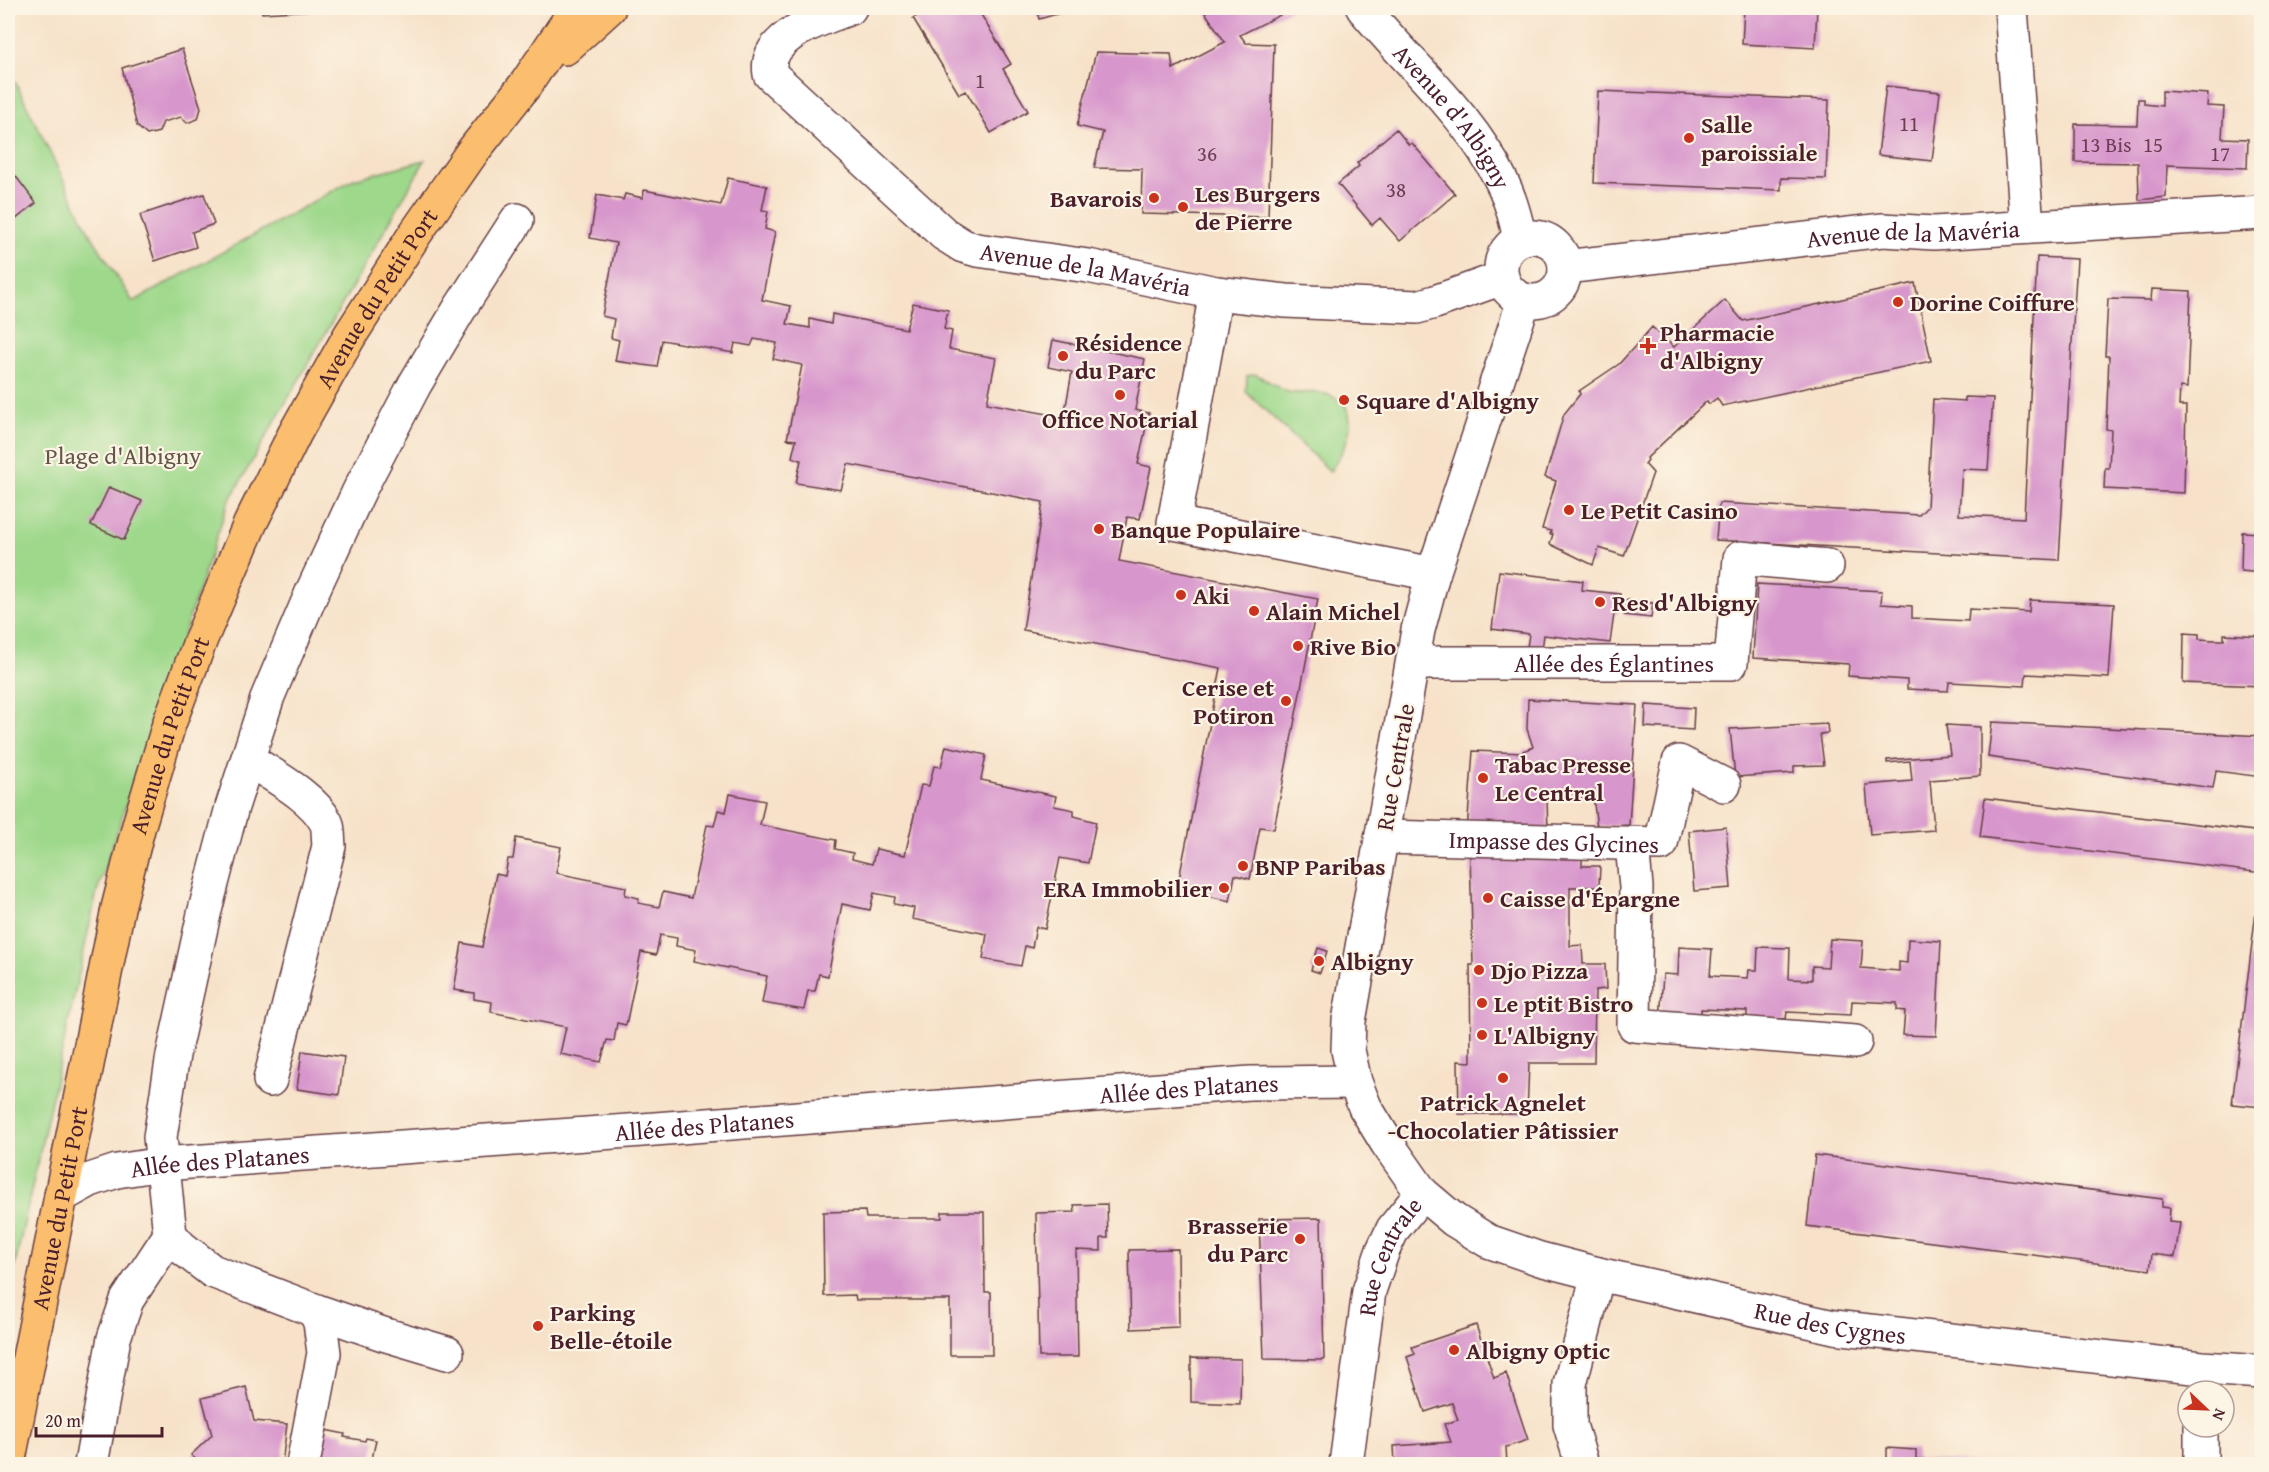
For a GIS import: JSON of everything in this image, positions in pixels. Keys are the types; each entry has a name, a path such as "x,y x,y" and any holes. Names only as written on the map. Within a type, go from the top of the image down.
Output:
{"main road":[{"name":"Avenue du Petit Port","path":"8,1464 118,908 168,724 201,639 250,524 295,433 349,337 428,215 473,151 526,84 577,8"},
{"name":"Avenue du Petit Port","path":"526,84 609,8"}],"street":[{"name":"Avenue de la Mavéria","path":"850,8 783,38 776,46 770,61 769,68 772,78 953,241 976,250 1088,266 1216,293 1286,301 1417,307 1513,289"},
{"name":"Avenue d'Albigny","path":"1363,8 1457,113 1478,143 1502,181 1520,239"},
{"path":"2011,8 2027,227"},
{"name":"Avenue de la Mavéria","path":"1565,267 1864,231 1934,233 2262,213"},
{"path":"447,1353 382,1334 212,1271 170,1235 160,1137 173,1055 204,914 232,807 268,696 359,490 415,384 460,308 517,220"},
{"path":"1535,236 1550,241 1561,252 1565,267 1562,282 1552,294 1538,301 1513,289 1501,264 1506,251 1520,239 1535,236"},
{"name":"Rue Centrale","path":"1346,1464 1369,1291 1393,1229 1422,1193 1365,1107 1355,1082 1348,1050 1349,1021 1418,630 1513,289"},
{"path":"1216,293 1174,523 1433,574"},
{"name":"Allée des Églantines","path":"1413,663 1731,663 1740,558 1827,566"},
{"path":"248,759 311,804 326,823 329,846 270,1080"},
{"name":"Impasse des Glycines","path":"1383,837 1661,844 1679,762 1725,785"},
{"path":"1632,844 1636,888 1634,1024 1855,1042"},
{"name":"Allée des Platanes","path":"61,1196 90,1180 117,1171 162,1164 1250,1083 1355,1082"},
{"name":"Rue des Cygnes","path":"1422,1193 1454,1220 1488,1241 1540,1259 1834,1328 2201,1379 2262,1372"},
{"path":"91,1464 114,1338 120,1319 127,1300 170,1235"},
{"path":"1582,1464 1570,1425 1570,1384 1598,1274"},
{"path":"303,1464 324,1353 320,1322 314,1310"},
{"path":"2201,1439 2201,1464"}],"green space":[{"name":"Plage d'Albigny","path":"8,67 89,232 133,302 354,179 425,160 228,503 97,891 8,1297"},
{"path":"1255,374 1288,392 1321,393 1335,398 1344,405 1349,415 1348,437 1330,471 1246,392 1247,376"}],"building":[{"path":"261,8 314,8 314,10 262,13"},
{"path":"931,8 977,8 1011,64 1003,69 1028,111 991,133 966,91 959,94 913,18"},
{"path":"1036,8 1078,8 1039,19"},
{"path":"1202,8 1294,8 1240,35 1246,43 1274,44 1268,217 1141,214 1142,169 1094,168 1103,132 1077,126 1096,52 1171,54 1173,69 1225,42"},
{"path":"1744,8 1817,8 1815,48 1742,44"},
{"path":"182,49 201,108 198,119 187,123 181,117 163,122 159,132 147,135 137,126 122,68"},
{"path":"1886,86 1940,92 1932,161 1878,155"},
{"name":"Salle paroissiale","path":"1598,91 1829,100 1826,179 1781,178 1781,190 1594,183"},
{"path":"2162,91 2208,94 2207,106 2224,107 2222,138 2248,139 2247,168 2167,165 2166,197 2139,200 2138,163 2075,162 2075,124 2137,125 2138,99 2144,99 2144,104 2162,106"},
{"path":"1396,129 1409,145 1412,143 1455,194 1400,241 1380,218 1372,225 1338,184 1359,166 1357,163"},
{"path":"8,166 36,203 11,223 8,217"},
{"path":"728,178 767,186 762,210 768,211 765,229 775,232 762,300 791,306 787,324 810,328 810,319 831,324 832,314 906,329 913,303 948,310 944,329 952,331 949,349 996,358 987,403 1064,417 1072,372 1048,367 1053,340 1145,359 1135,410 1149,413 1138,464 1151,467 1140,519 1127,517 1119,561 1318,599 1274,829 1260,827 1250,879 1235,875 1230,901 1177,889 1221,668 1023,630 1043,502 848,464 841,490 796,483 801,460 792,457 796,440 787,439 802,365 773,359 777,343 754,339 751,346 735,343 733,353 662,340 657,367 615,361 619,340 611,338 614,319 602,316 616,243 590,238 597,195 623,200 625,194 643,198 644,190 721,205"},
{"path":"204,194 214,224 192,232 196,247 155,261 140,215"},
{"path":"2037,257 2077,259 2059,560 1716,540 1719,503 1919,515 1927,507 1933,399 1965,401 1965,397 1993,398 1988,470 1962,469 1959,515 2024,518"},
{"path":"1915,283 1931,361 1722,406 1717,398 1709,404 1707,401 1647,458 1645,464 1653,473 1624,556 1599,548 1593,565 1550,544 1553,534 1550,534 1551,531 1542,529 1556,481 1545,477 1564,414 1580,394 1579,391 1619,364 1652,327 1674,347 1725,300 1743,321"},
{"path":"2152,289 2191,291 2187,388 2180,387 2179,406 2186,406 2184,493 2104,489 2105,468 2109,468 2111,430 2106,429 2109,356 2105,356 2108,299 2151,300"},
{"path":"109,487 142,501 124,540 91,525"},
{"path":"2242,532 2262,533 2262,573 2241,571"},
{"path":"1499,571 1583,581 1582,590 1620,594 1618,614 1614,614 1610,643 1544,635 1541,657 1526,654 1529,634 1492,629"},
{"path":"1757,584 1882,591 1881,604 1912,606 1912,618 1968,621 1969,609 2029,612 2030,600 2114,604 2109,678 2026,674 2025,686 1949,682 1948,691 1907,689 1907,680 1848,676 1849,664 1753,658"},
{"path":"1626,600 1653,603 1651,618 1624,615"},
{"path":"2184,633 2199,634 2199,639 2214,640 2224,640 2224,634 2262,636 2262,686 2183,683"},
{"path":"1528,699 1637,705 1629,825 1597,827 1593,797 1547,798 1548,832 1467,831 1473,751 1524,753 1523,751 1533,747 1527,729"},
{"path":"1646,705 1694,708 1693,730 1645,727"},
{"path":"1992,722 2262,736 2262,777 2216,771 2213,788 1988,757"},
{"path":"1827,724 1828,733 1820,734 1824,765 1794,766 1794,773 1735,777 1730,729"},
{"path":"1946,725 1980,727 1980,776 1930,780 1934,830 1870,835 1866,785 1912,781 1910,761 1887,763 1887,760 1950,755"},
{"path":"946,746 986,755 981,780 1056,796 1054,806 1074,810 1074,816 1096,822 1088,863 1060,858 1045,929 1036,927 1032,948 1025,946 1021,966 983,959 987,934 912,919 914,908 894,904 895,897 874,893 870,910 842,904 828,976 819,974 815,991 808,991 804,1010 762,1003 767,976 694,961 696,950 676,946 677,938 660,935 656,955 641,952 626,1025 617,1023 614,1041 607,1040 601,1062 560,1054 566,1027 491,1012 492,1002 474,999 474,993 454,990 462,943 482,947 496,874 505,876 508,859 513,859 516,838 561,847 556,873 626,887 625,895 639,898 638,903 659,907 663,892 691,898 707,825 714,826 718,810 726,812 730,794 765,801 760,825 836,840 835,849 853,853 852,859 872,864 876,849 905,855 921,785 929,786 934,766 941,767"},
{"path":"1985,798 2262,832 2262,873 1980,837"},
{"path":"1726,827 1731,888 1694,891 1689,831"},
{"path":"1470,853 1582,857 1582,866 1600,866 1599,887 1570,887 1570,946 1582,945 1583,964 1605,964 1606,989 1595,990 1594,1063 1529,1063 1527,1114 1459,1114 1458,1061 1471,1062 1470,965 1473,965"},
{"path":"2260,879 2262,880 2262,1107 2232,1104"},
{"path":"1830,939 1863,941 1861,968 1899,971 1899,962 1907,963 1908,939 1941,941 1936,1036 1903,1035 1905,1011 1897,1010 1897,1003 1852,1001 1851,1015 1787,1012 1786,1019 1747,1018 1747,1011 1701,1009 1701,1024 1660,1022 1663,974 1678,975 1679,947 1712,949 1710,976 1748,978 1749,970 1757,970 1758,947 1790,948 1789,979 1812,980 1812,966 1828,967"},
{"name":"Albigny","path":"1318,948 1327,951 1320,973 1311,970"},
{"path":"302,1051 344,1057 339,1095 297,1089"},
{"path":"1815,1155 2162,1199 2162,1207 2170,1208 2169,1222 2180,1223 2175,1257 2152,1254 2150,1270 1807,1226"},
{"path":"1107,1204 1108,1238 1101,1238 1101,1251 1076,1250 1078,1357 1039,1357 1036,1213 1075,1212 1074,1205"},
{"path":"865,1211 866,1218 942,1218 942,1212 984,1212 985,1292 991,1292 992,1355 950,1355 950,1300 856,1300 855,1295 824,1296 823,1212"},
{"path":"1321,1218 1324,1360 1264,1359 1259,1219"},
{"path":"1178,1249 1179,1327 1131,1329 1129,1250"},
{"path":"1476,1325 1494,1378 1506,1373 1528,1440 1506,1447 1507,1464 1395,1464 1394,1446 1451,1442 1444,1424 1458,1420 1452,1403 1425,1412 1407,1357 1415,1354 1412,1347"},
{"path":"1191,1358 1241,1359 1240,1404 1191,1402"},
{"path":"246,1387 254,1421 287,1424 282,1464 201,1464 191,1455 212,1435 202,1398"},
{"path":"325,1430 345,1434 344,1437 365,1441 366,1438 376,1440 371,1464 318,1464"},
{"path":"1887,1448 1916,1450 1916,1459 1973,1464 1887,1464"}],"place":[{"name":"Salle paroissiale","path":"1689,138"},
{"name":"Bavarois","path":"1154,198"},
{"name":"Les Burgers de Pierre","path":"1183,207"},
{"name":"Dorine Coiffure","path":"1898,302"},
{"name":"Pharmacie d'Albigny","path":"1648,346"},
{"name":"Résidence du Parc","path":"1063,356"},
{"name":"Office Notarial","path":"1120,395"},
{"name":"Square d'Albigny","path":"1344,400"},
{"name":"Le Petit Casino","path":"1569,510"},
{"name":"Banque Populaire","path":"1099,529"},
{"name":"Aki","path":"1181,595"},
{"name":"Res d'Albigny","path":"1600,602"},
{"name":"Alain Michel","path":"1254,611"},
{"name":"Rive Bio","path":"1298,646"},
{"name":"Cerise et Potiron","path":"1286,701"},
{"name":"Tabac Presse Le Central","path":"1483,778"},
{"name":"BNP Paribas","path":"1243,866"},
{"name":"ERA Immobilier","path":"1224,888"},
{"name":"Caisse d'Épargne","path":"1488,898"},
{"name":"Albigny","path":"1319,961"},
{"name":"Djo Pizza","path":"1479,970"},
{"name":"Le ptit Bistro","path":"1482,1003"},
{"name":"L'Albigny","path":"1482,1035"},
{"name":"Patrick Agnelet -Chocolatier Pâtissier","path":"1503,1078"},
{"name":"Brasserie du Parc","path":"1300,1239"},
{"name":"Parking Belle-étoile","path":"538,1326"},
{"name":"Albigny Optic","path":"1454,1350"}]}
